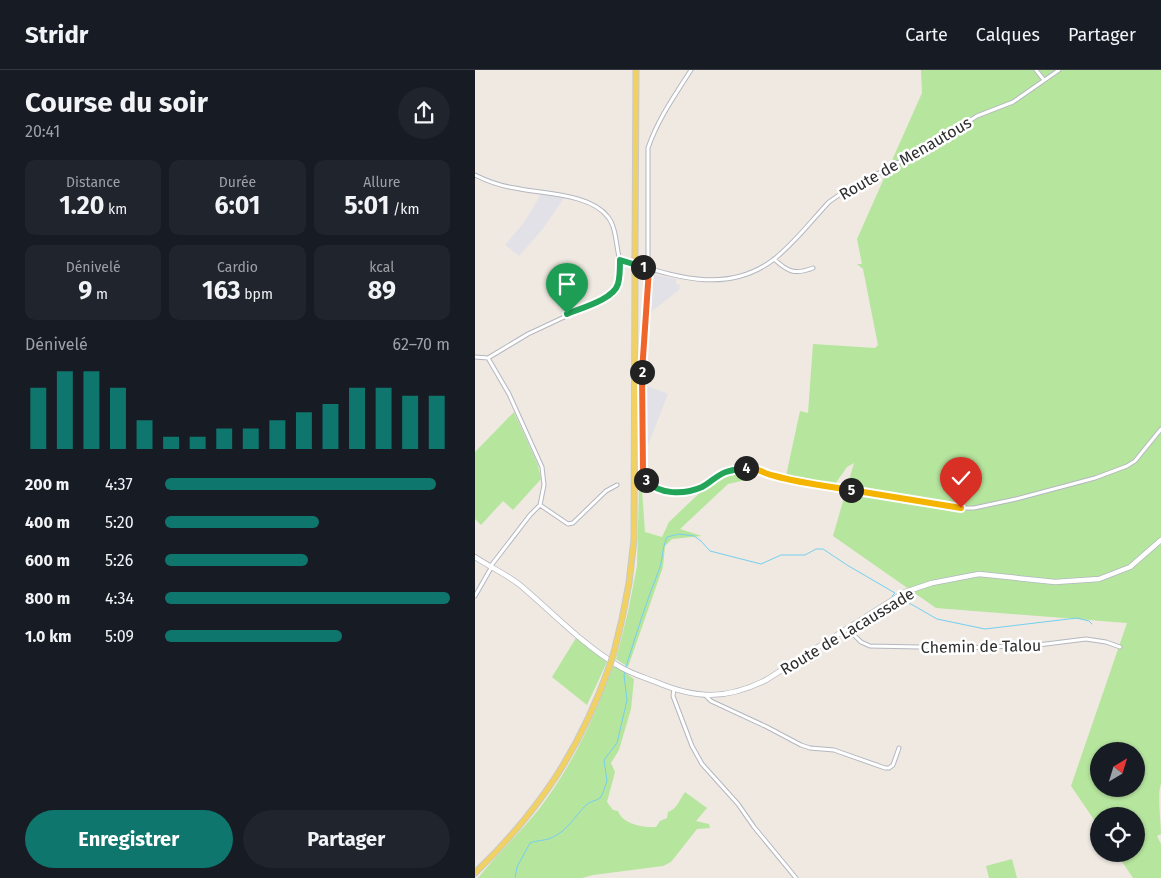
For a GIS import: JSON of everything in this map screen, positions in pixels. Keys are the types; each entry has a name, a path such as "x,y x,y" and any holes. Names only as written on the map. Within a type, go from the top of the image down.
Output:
{"main road":[{"path":"475,873 525,822 570,757 586,724 609,665 627,592 634,538 636,70"}],"street":[{"path":"691,70 653,133 648,148 649,269 642,361 643,473 651,486 669,492 688,491 702,487 726,472 753,468 789,480 953,507 974,508 1095,478 1127,466 1141,455 1161,428"},
{"path":"1036,70 1044,80"},
{"name":"Route de Menautous","path":"620,260 676,277 702,280 723,280 743,277 774,259 829,202 839,195 941,139 977,116 1013,102 1059,70"},
{"path":"475,175 515,188 569,196 600,209 608,216 613,225 620,260 618,286 607,298 528,334 488,358 475,357"},
{"path":"774,259 789,271 813,268"},
{"path":"475,596 490,567 539,505 544,485 542,467 509,394 488,358"},
{"path":"539,505 568,524 573,523 606,491 617,485"},
{"name":"Route de Lacaussade","path":"475,557 519,584 598,652 617,665 674,690 706,696 726,694 749,688 766,680 905,592 932,583 979,574 1055,582 1099,579 1130,567 1161,540"},
{"name":"Chemin de Talou","path":"847,628 861,642 870,646 976,648 1038,646 1086,639 1120,646"},
{"path":"674,690 673,696 692,746 702,764 738,804 754,827 797,878"},
{"path":"706,696 726,709 767,727 795,743 810,748 835,750 889,768 893,765 899,748"}],"shaded area":[{"path":"541,194 564,198 542,230 519,256 505,245 525,221"},
{"path":"651,274 676,279 676,284 680,285 679,290 647,315"},
{"path":"645,385 668,394 646,450"}],"green space":[{"path":"921,70 1161,70 1161,784 1159,801 1161,834 1157,836 1161,844 1161,878 1133,878 1122,862 1145,862 1145,807 1090,807 1090,814 1071,786 1127,623 936,608 833,536 854,463 847,467 835,484 786,476 800,411 808,413 813,344 875,348 878,345 863,269 857,264 862,264 857,239 922,93"},
{"path":"514,412 538,465 541,479 513,510 503,501 481,525 475,519 475,452"},
{"path":"752,471 750,479 728,484 680,529 702,536 672,539 665,546 663,567 628,667 616,659 637,566 639,490 642,490 645,532 662,537 669,522 709,484 728,473"},
{"path":"576,638 607,662 587,705 552,677"},
{"path":"613,664 634,679 631,709 619,750 611,763 615,772 607,802 613,810 618,811 629,822 640,826 656,827 660,821 667,818 668,812 676,807 685,792 707,808 696,821 709,824 710,828 697,829 671,862 663,866 582,878 478,878 539,809 562,776 591,721"},
{"path":"1012,859 1017,878 989,878 986,866"}],"waterway":[{"path":"626,667 645,606 659,570 667,537 679,534 694,536 710,551 761,564 781,555 805,555 816,549 823,549 895,593 892,596 894,597"},
{"path":"897,600 911,604 937,619 985,629 1077,618 1089,621 1092,624"},
{"path":"515,878 517,867 530,843 558,834 567,827 586,805 600,798 607,781 604,760 617,743 627,700 625,671"}],"route":[{"path":"567,314 607,298 613,292 618,286 620,260 649,269 642,361 643,473 651,486 659,490 669,492 688,491 702,487 726,472 753,468 789,480 961,508"}]}
